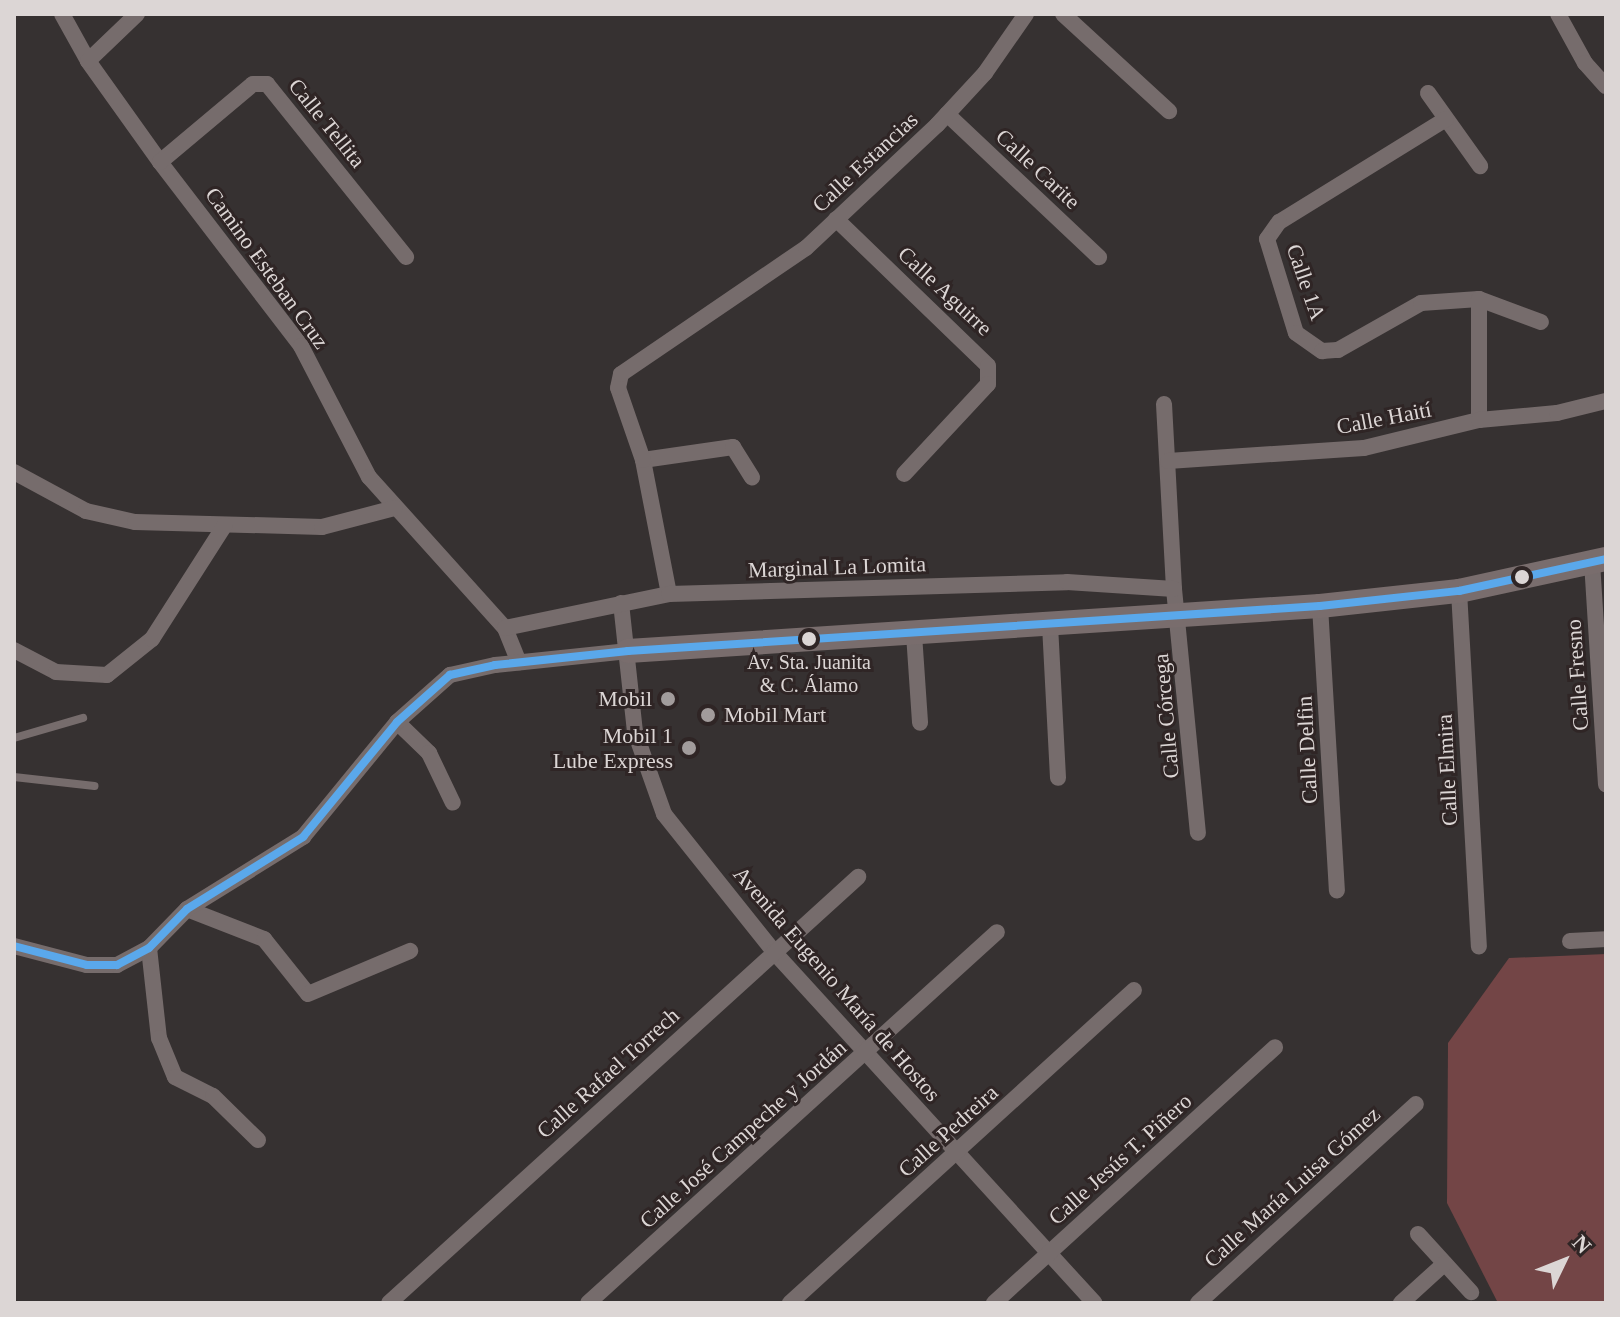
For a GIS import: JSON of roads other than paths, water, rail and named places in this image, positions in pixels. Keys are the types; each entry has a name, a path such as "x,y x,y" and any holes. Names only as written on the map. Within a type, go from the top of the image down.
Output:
{"street":[{"name":"Camino Esteban Cruz","path":"62,14 88,61 160,162 301,346 369,477 505,628 519,662"},
{"path":"88,61 137,14"},
{"name":"Calle Estancias","path":"669,594 643,460 618,388 621,374 779,269 836,219 947,114 985,73 1026,14"},
{"path":"1063,14 1169,111"},
{"path":"1558,14 1585,63 1606,86"},
{"name":"Calle Tellita","path":"160,162 253,84 267,84 406,257"},
{"path":"1428,93 1480,166"},
{"name":"Calle Carite","path":"947,114 1099,257"},
{"name":"Calle 1A","path":"1446,119 1279,222 1267,239 1296,333 1322,351 1338,350 1421,303 1479,299"},
{"name":"Calle Aguirre","path":"836,219 988,366 988,384 904,474"},
{"path":"1479,420 1479,299 1541,322"},
{"name":"Calle Haití","path":"1168,461 1364,448 1479,420 1557,413 1606,401"},
{"name":"Calle Córcega","path":"1164,404 1174,589 1180,617 1198,833"},
{"path":"643,460 733,447 752,477"},
{"path":"14,472 86,511 135,522 322,527 395,508"},
{"path":"14,650 56,672 107,675 152,639 225,525"},
{"path":"14,946 87,965 117,965 149,948 187,909 303,837 397,722 450,675 519,662 628,651 1320,606 1459,591 1599,560"},
{"name":"Calle Fresno","path":"1599,560 1606,785"},
{"name":"Marginal La Lomita","path":"505,628 669,594 1067,582 1174,589"},
{"name":"Calle Elmira","path":"1459,591 1479,946"},
{"name":"Avenida Eugenio María de Hostos","path":"621,603 635,732 664,814 774,952 1094,1303"},
{"name":"Calle Delfin","path":"1320,606 1337,890"},
{"path":"1050,625 1058,778"},
{"path":"914,634 920,723"},
{"path":"397,722 429,753 453,803"},
{"name":"Calle Rafael Torrech","path":"389,1303 858,877"},
{"path":"187,909 264,939 308,994 410,951"},
{"name":"Calle José Campeche y Jordán","path":"588,1303 997,932"},
{"path":"1570,941 1606,939"},
{"path":"149,948 159,1038 175,1077 213,1096 258,1140"},
{"name":"Calle Pedreira","path":"790,1303 1134,990"},
{"name":"Calle Jesús T. Piñero","path":"994,1303 1275,1047"},
{"name":"Calle María Luisa Gómez","path":"1198,1303 1416,1104"},
{"path":"1418,1234 1471,1292"},
{"path":"1401,1303 1445,1263"}],"lane":[{"path":"14,738 83,718"},
{"path":"14,777 94,786"}],"place":[{"name":"Av. Sta. Juanita & C. Álamo","path":"809,639"},
{"name":"Mobil","path":"668,699"},
{"name":"Mobil Mart","path":"708,715"},
{"name":"Mobil 1 Lube Express","path":"689,748"}]}
